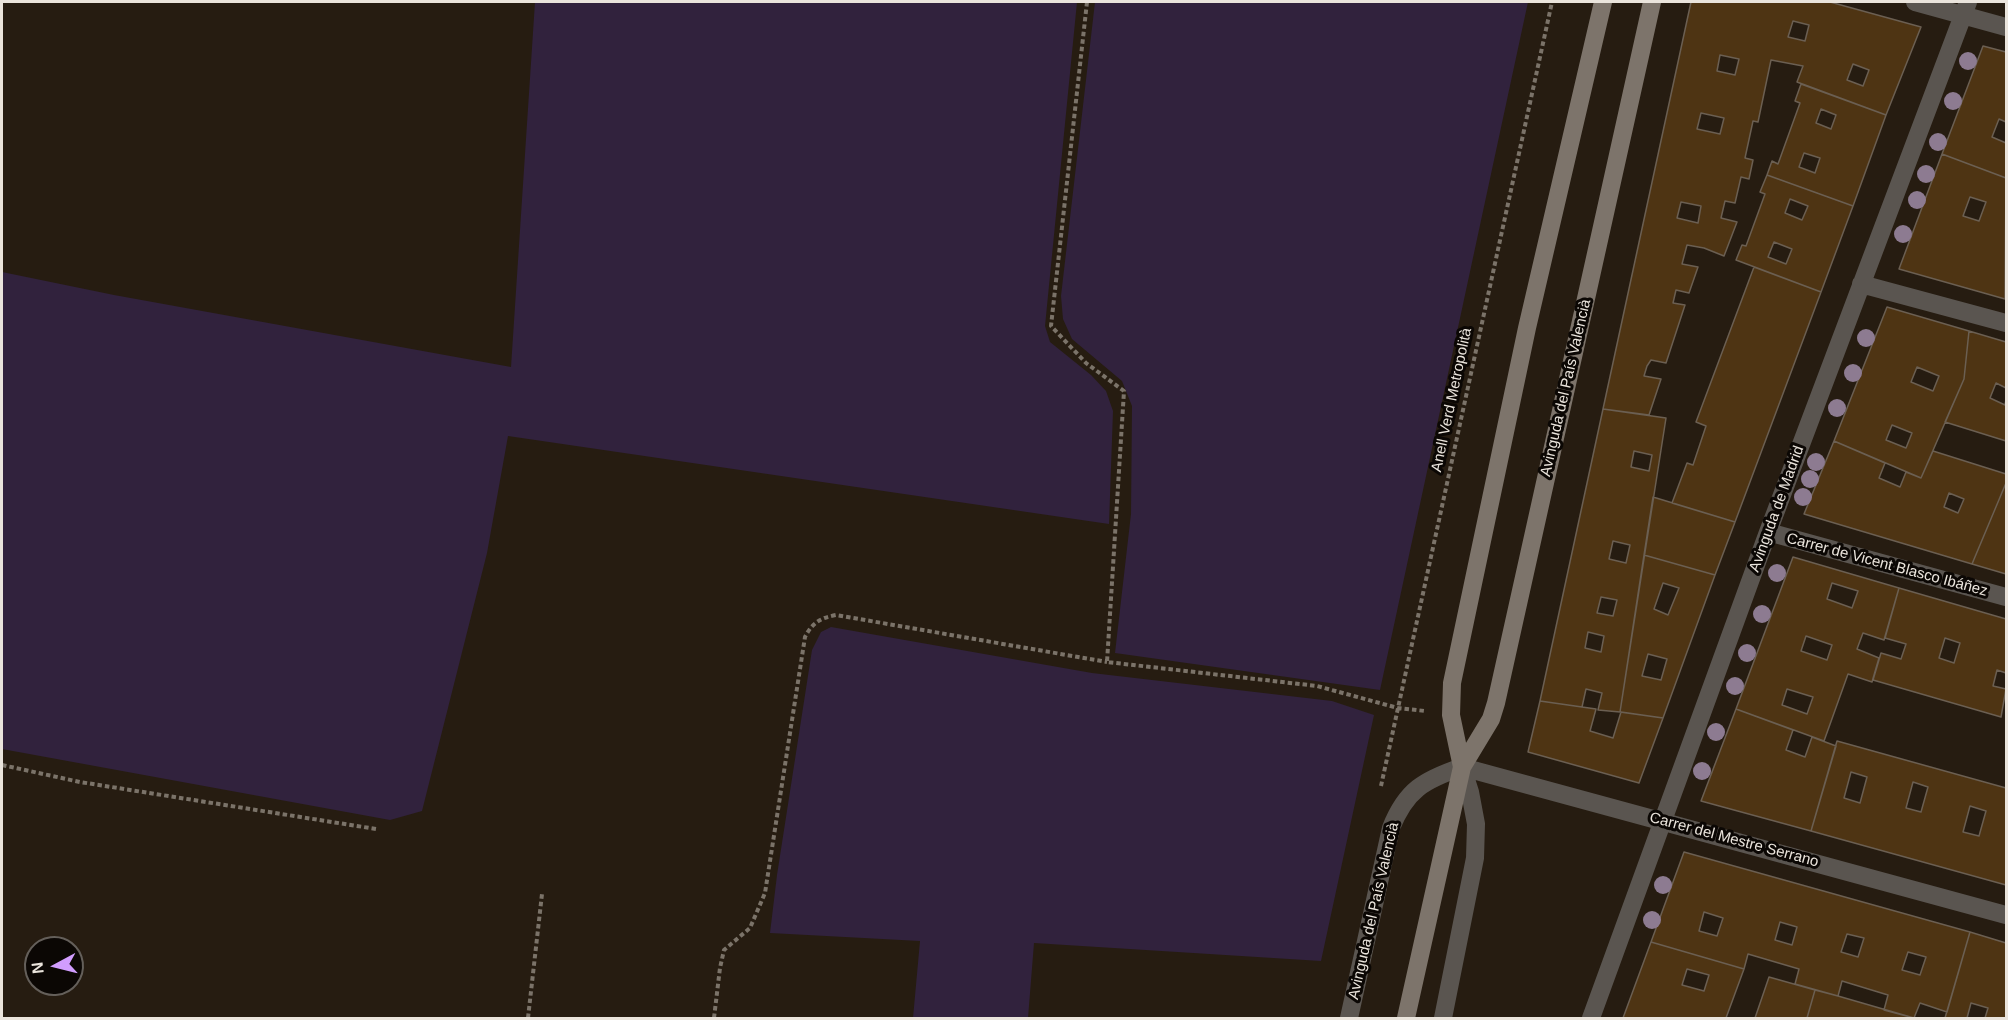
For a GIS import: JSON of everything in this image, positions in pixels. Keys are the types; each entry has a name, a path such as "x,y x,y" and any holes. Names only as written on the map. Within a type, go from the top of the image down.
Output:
{"street":[{"path":"1443,1018 1475,858 1476,824 1451,715 1452,683 1522,351 1603,2"},
{"name":"Avinguda del País Valencià","path":"1349,1018 1391,828 1397,814 1410,794 1420,786 1440,774 1462,767 1491,719 1496,703 1652,2"},
{"path":"1915,2 1965,8 2007,27"},
{"name":"Avinguda de Madrid","path":"1591,1018 1768,532 1965,8"},
{"path":"1861,284 2007,323"},
{"name":"Carrer de Vicent Blasco Ibáñez","path":"1768,532 2007,597"},
{"path":"1406,1018 1462,767"},
{"name":"Carrer del Mestre Serrano","path":"1462,767 2007,915"}],"path":[{"path":"1086,2 1051,326 1086,363 1124,391 1107,662"},
{"name":"Anell Verd Metropolità","path":"1381,793 1552,2"},
{"path":"714,1018 724,950 750,928 765,893 805,637 814,622 824,617 836,615 1107,662 1317,686 1398,708 1451,715"},
{"path":"2,765 80,782 376,829"},
{"path":"528,1018 542,894"}],"shaded area":[{"path":"535,2 1077,2 1045,326 1050,342 1091,375 1106,391 1113,411 1109,524 508,436 487,553 422,811 390,820 2,749 2,272 114,295 511,367"},
{"path":"1095,2 1528,2 1380,690 1115,653 1131,514 1132,406 1122,381 1072,339 1063,319 1061,296"},
{"path":"831,627 1092,673 1332,701 1374,715 1321,961 1034,943 1028,1018 913,1018 920,941 770,933 812,650 821,632"}],"building":[{"path":"1691,2 1830,2 1921,27 1886,115 1797,82 1803,66 1771,60 1758,122 1753,121 1745,158 1753,160 1749,179 1741,177 1735,203 1725,201 1721,218 1737,222 1724,256 1704,248 1687,245 1682,264 1698,267 1689,293 1676,290 1673,303 1685,305 1666,363 1651,360 1647,366 1644,376 1661,379 1649,415 1603,409","holes":["1793,21 1809,25 1805,41 1788,37","1720,55 1739,59 1735,75 1717,71","1853,64 1869,70 1863,86 1847,80","1701,113 1724,118 1720,134 1697,129","1681,202 1701,206 1698,223 1677,218"]},
{"path":"1983,46 2006,52 2006,122 1999,119 1992,137 2006,143 2006,178 1942,154"},
{"path":"1801,84 1886,115 1853,206 1767,175 1772,161 1778,164 1800,103 1795,101","holes":["1821,109 1836,115 1831,129 1816,123","1804,153 1820,158 1815,173 1799,167"]},
{"path":"1942,154 2006,178 2005,299 1899,269","holes":["1970,197 1986,202 1979,221 1963,216"]},
{"path":"1767,175 1853,206 1821,292 1736,260 1742,245 1746,246 1765,194 1760,192","holes":["1790,199 1808,206 1802,220 1785,213","1774,242 1792,249 1786,264 1768,257"]},
{"path":"1754,267 1821,292 1735,522 1672,503 1687,463 1693,465 1706,426 1696,422"},
{"path":"1887,307 1969,331 1964,379 1921,478 1834,441","holes":["1917,367 1939,376 1933,391 1911,382","1892,425 1912,433 1906,448 1886,440"]},
{"path":"1969,331 2006,342 2006,388 1996,383 1990,398 2005,405 2006,400 2006,441 1945,422 1964,379"},
{"path":"1603,409 1666,418 1620,712 1598,710 1602,693 1586,689 1582,707 1540,701","holes":["1634,451 1652,455 1649,471 1631,467","1613,541 1630,545 1626,563 1609,559","1601,597 1617,600 1613,616 1597,613","1588,632 1604,636 1601,652 1585,648"]},
{"path":"1834,441 1885,463 1879,478 1900,487 1906,472 1921,478 1933,451 2006,474 2006,483 1972,564 1804,514","holes":["1949,493 1964,499 1958,513 1944,507"]},
{"path":"2006,483 2006,574 1972,564"},
{"path":"1653,497 1735,522 1715,575 1644,555"},
{"path":"1644,555 1715,575 1663,718 1620,712","holes":["1663,583 1679,588 1668,615 1654,609","1648,654 1667,659 1661,680 1642,676"]},
{"path":"1793,557 1899,588 1884,640 1863,633 1857,649 1879,658 1872,682 1848,674 1824,741 1736,709","holes":["1832,583 1858,591 1852,608 1827,599","1806,636 1832,645 1827,660 1801,651","1787,689 1813,697 1807,714 1782,705"]},
{"path":"1899,588 2006,619 2006,673 1997,670 1993,686 2006,689 2001,717 1873,680 1881,653 1901,659 1906,644 1885,638","holes":["1945,638 1960,643 1954,663 1939,658"]},
{"path":"1540,701 1596,709 1590,731 1613,738 1621,712 1663,718 1639,783 1528,752"},
{"path":"1736,709 1793,730 1786,750 1805,757 1812,737 1836,746 1811,831 1701,801"},
{"path":"1837,741 2006,788 2006,885 1811,831","holes":["1851,772 1867,777 1860,803 1844,798","1913,782 1928,787 1921,812 1906,808","1970,806 1986,811 1979,836 1963,832"]},
{"path":"1684,852 1970,932 1947,1012 1920,1003 1914,1018 1884,1010 1888,995 1842,981 1838,996 1795,984 1799,969 1748,954 1744,969 1651,942","holes":["1704,912 1723,918 1717,936 1699,931","1780,922 1797,927 1792,945 1775,940","1847,934 1864,938 1858,957 1841,952","1908,952 1926,957 1920,975 1902,970"]},
{"path":"1970,932 2006,943 2006,1018 1985,1018 1988,1008 1971,1003 1967,1018 1945,1018"},
{"path":"1651,942 1744,969 1726,1018 1623,1018","holes":["1687,969 1709,975 1704,991 1682,985"]},
{"path":"1769,977 1815,990 1807,1018 1755,1018"},
{"path":"1815,990 1838,996 1914,1018 1807,1018"}]}
